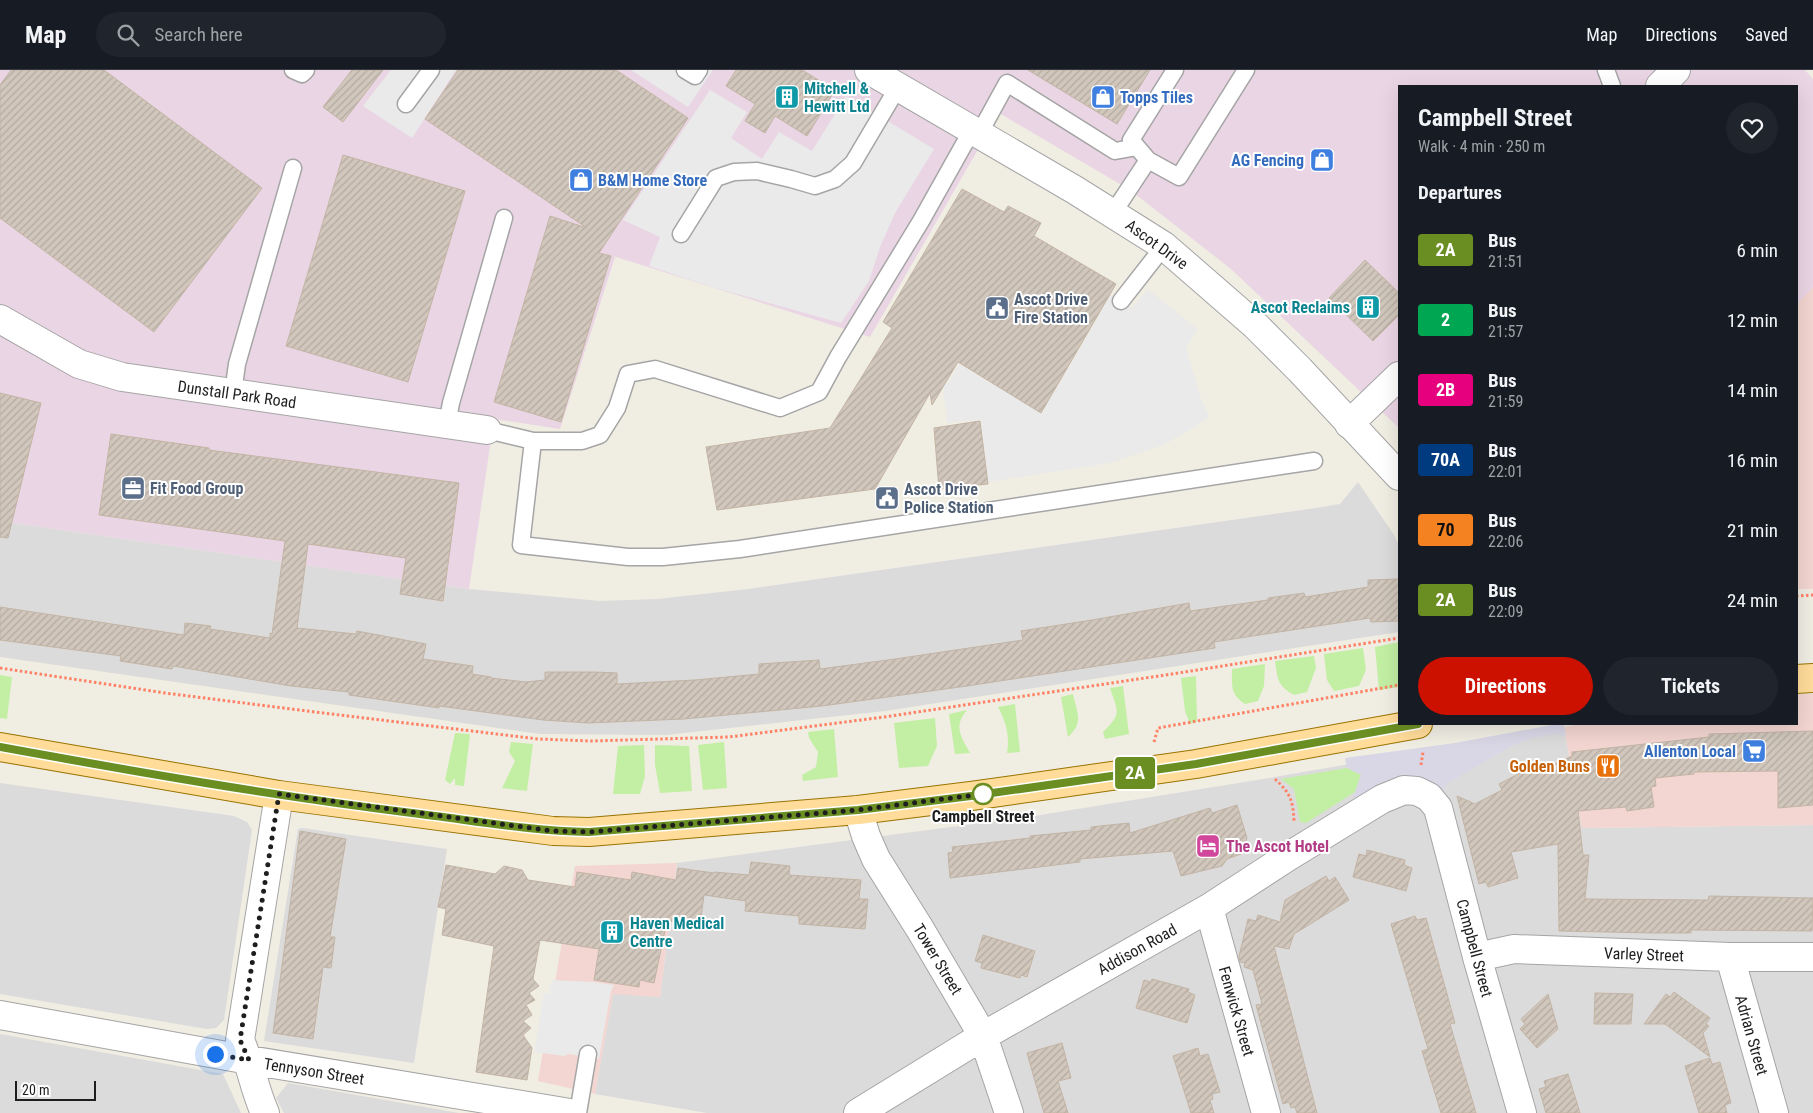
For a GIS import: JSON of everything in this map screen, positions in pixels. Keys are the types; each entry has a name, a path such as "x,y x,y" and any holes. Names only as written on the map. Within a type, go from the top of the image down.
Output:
{"main road":[{"path":"1798,679 1813,678"},
{"path":"0,747 279,794 553,831 593,832 858,810 1145,772 1413,725"}],"street":[{"name":"Ascot Drive","path":"869,70 1113,213 1164,246 1256,326 1398,475"},
{"path":"1661,85 1676,70"},
{"name":"Dunstall Park Road","path":"0,319 79,364 122,377 487,430"},
{"path":"1349,424 1398,377"},
{"name":"Addison Road","path":"858,1113 983,1036 1209,908 1382,799 1404,790 1417,791"},
{"name":"Campbell Street","path":"1417,791 1429,797 1438,808 1476,957 1522,1113"},
{"path":"265,1113 256,1094 249,1060 240,1040 279,794"},
{"name":"Tower Street","path":"858,810 876,859 983,1036 1009,1113"},
{"name":"Fenwick Street","path":"1209,908 1266,1113"},
{"name":"Varley Street","path":"1476,957 1514,949 1730,957 1813,957"},
{"name":"Adrian Street","path":"1730,957 1774,1113"},
{"name":"Tennyson Street","path":"0,1015 249,1060 570,1113"}],"lane":[{"path":"293,70 302,74 306,70"},
{"path":"406,104 431,70"},
{"path":"685,70 695,76 699,70"},
{"path":"1175,70 1132,140 1148,160 1180,177 1246,70"},
{"path":"1606,70 1612,85"},
{"path":"487,430 533,441 582,441 600,435 617,408 628,374 655,369 780,408 819,392 838,357 975,132 1007,83 1115,151 1137,147"},
{"path":"681,234 716,178 734,172 756,171 815,186 835,179 853,163 898,87"},
{"path":"1113,213 1148,160"},
{"path":"232,393 236,364 292,168"},
{"path":"447,424 451,402 504,218"},
{"path":"1121,301 1164,246"},
{"path":"533,441 520,545 628,557 663,557 740,549 1314,461"},
{"path":"578,1113 588,1054"}],"path":[{"path":"1798,596 1813,596"},
{"path":"0,668 165,693 296,710 538,739 591,741 729,737 884,717 1398,638"},
{"path":"1145,772 1158,728 1398,685"},
{"path":"1248,755 1288,792 1293,805 1294,831 1290,856"}],"shaded area":[{"path":"0,70 1805,70 1813,79 1813,287 1798,303 1798,85 1398,85 1398,427 1231,269 1130,190 999,113 870,337 613,256 615,257 560,429 494,419 469,589 0,521"},
{"path":"391,70 456,70 412,138 363,106"},
{"path":"631,70 713,70 688,107"},
{"path":"710,90 747,112 731,138 762,159 779,132 812,151 846,96 934,149 895,213 880,247 869,281 841,323 712,287 649,266 660,237 623,220"},
{"path":"1813,287 1813,589 1798,589 1798,303"},
{"path":"1148,289 1197,329 1186,349 1202,402 1210,417 1163,445 1110,463 988,482 981,420 947,423 943,386 950,381 959,364 1042,413 1111,295 1132,308"},
{"path":"1358,482 1398,543 1398,632 885,711 666,735 540,734 0,657 0,521 469,589 600,601 657,599 748,589 1340,504"},
{"path":"1798,694 1813,694 1813,825 1582,828 1564,727 1575,725 1798,725"},
{"path":"1552,725 1564,725 1566,736 1555,734 1533,738 1511,746 1448,783 1440,794 1420,778 1405,775 1395,777 1351,805 1361,775 1347,768 1345,758 1455,743"},
{"path":"1564,727 1582,828 1813,825 1813,1113 707,1113 595,1094 613,993 660,997 677,863 1028,817"},
{"path":"0,783 234,816 247,822 252,830 224,1020 216,1028 207,1029 0,994"},
{"path":"302,828 447,849 414,1063 264,1041 298,829"},
{"path":"677,863 660,997 613,994 595,1094 538,1081 575,866"},
{"path":"552,980 614,985 611,991 599,1059 569,1054 564,1056 534,1052 544,993 549,994"},
{"path":"0,1034 223,1074 241,1113 0,1113"},
{"path":"288,1083 459,1113 284,1113 276,1098"}],"green space":[{"path":"1398,642 1398,687 1379,690 1375,647"},
{"path":"1363,648 1366,670 1359,686 1334,691 1327,680 1324,654"},
{"path":"1314,656 1316,668 1307,692 1294,695 1281,685 1275,661"},
{"path":"1265,664 1264,686 1258,701 1245,704 1234,693 1232,669"},
{"path":"0,675 12,677 7,719 0,718"},
{"path":"1196,676 1197,721 1190,724 1185,711 1181,678"},
{"path":"1123,686 1129,734 1105,739 1103,732 1117,712 1110,688"},
{"path":"1073,694 1078,722 1068,737 1061,697"},
{"path":"1015,704 1020,752 1007,753 1007,729 998,707"},
{"path":"967,710 959,727 961,736 970,753 955,754 949,714"},
{"path":"935,718 937,746 928,766 899,768 894,723"},
{"path":"834,729 838,777 803,781 802,775 816,767 818,752 809,738 808,732"},
{"path":"455,733 470,734 464,786 455,785 455,778 450,784 445,780"},
{"path":"511,742 533,744 527,791 502,788 515,761 509,752"},
{"path":"724,742 727,788 703,790 698,745"},
{"path":"644,745 645,776 640,794 613,794 618,746"},
{"path":"655,745 689,746 692,791 660,793 655,765"},
{"path":"1347,768 1361,774 1355,792 1306,823 1300,822 1294,789 1281,779"}],"building":[{"path":"11,70 104,70 262,188 154,332 0,218 0,85"},
{"path":"352,70 383,70 343,122 323,107"},
{"name":"B&M Home Store","path":"458,70 616,70 688,118 599,253 611,256 561,422 494,402 550,216 587,228 425,119"},
{"name":"Mitchell & Hewitt Ltd","path":"736,70 802,70 835,90 807,136 775,116 765,133 745,121 755,104 726,86"},
{"name":"Topps Tiles","path":"1028,70 1150,70 1117,124"},
{"path":"343,155 465,191 408,382 286,346"},
{"path":"962,189 1004,212 1008,206 1041,223 1034,236 1116,284 1041,413 958,362 932,405 930,393 875,489 717,510 706,447 830,428 892,328 883,322"},
{"name":"Ascot Reclaims","path":"1365,260 1398,292 1398,316 1373,341 1329,298"},
{"path":"0,393 41,403 8,538 0,537"},
{"path":"980,421 988,484 939,489 934,428"},
{"path":"111,434 209,448 209,450 459,483 443,601 400,594 406,558 308,544 297,628 356,634 357,631 426,644 423,659 473,666 472,674 526,682 545,680 545,672 617,673 617,684 759,674 759,664 819,660 820,669 1023,640 1021,631 1189,603 1190,611 1304,593 1305,597 1368,587 1368,580 1398,579 1398,621 1371,622 1370,618 1214,642 1215,648 822,706 684,719 588,723 543,720 349,695 349,692 291,686 173,666 172,669 120,661 121,656 0,640 0,607 184,635 185,623 211,626 210,629 270,638 285,541 99,515"},
{"path":"1813,731 1813,805 1778,808 1778,771 1694,772 1694,774 1655,778 1656,786 1651,787 1654,807 1627,811 1626,807 1578,811 1583,855 1589,855 1585,899 1708,900 1709,896 1813,898 1812,931 1691,930 1691,933 1653,933 1559,931 1558,844 1511,852 1518,878 1488,887 1486,882 1479,884 1457,796 1475,804 1502,790 1499,784 1534,766 1537,772 1572,756 1572,752 1709,737 1709,734"},
{"path":"1237,805 1247,838 1241,854 1227,859 1222,866 1181,876 1173,851 1080,859 1080,862 950,878 948,853 953,852 952,847 1091,830 1091,827 1129,823 1130,833 1210,808 1212,813"},
{"path":"300,831 346,839 330,937 335,937 331,968 323,967 313,1039 273,1033"},
{"path":"1367,850 1405,860 1404,865 1412,868 1406,891 1353,877 1359,854 1366,856"},
{"path":"751,862 790,866 789,875 861,880 859,899 868,899 865,929 799,924 799,916 745,911 746,901 704,895 700,925 667,921 654,983 640,980 639,987 594,980 599,949 540,940 533,979 539,986 529,993 535,1000 526,1005 532,1015 523,1021 531,1028 523,1035 532,1048 527,1080 476,1072 494,946 442,935 446,909 438,907 446,865 495,874 504,866 522,870 528,880 575,887 577,872 631,880 632,872 676,880 678,868 749,875"},
{"path":"1326,876 1329,881 1335,877 1349,900 1294,934 1289,949 1274,946 1317,1113 1297,1113 1295,1107 1291,1108 1289,1102 1283,1104 1256,1005 1262,1004 1253,970 1244,967 1245,963 1240,962 1239,956 1248,919 1256,921 1258,915 1280,922 1285,900"},
{"path":"1415,916 1417,920 1426,918 1455,1023 1450,1024 1476,1113 1441,1113 1422,1051 1428,1049 1391,924"},
{"path":"983,935 1035,951 1027,977 1021,975 1020,978 981,968 982,963 975,961"},
{"path":"1152,979 1189,989 1188,992 1195,995 1187,1023 1136,1008 1144,980 1151,982"},
{"path":"1674,992 1710,1018 1706,1024 1709,1026 1703,1033 1710,1057 1665,1024 1644,1024 1666,994 1670,997"},
{"path":"1595,993 1633,994 1631,1024 1594,1024"},
{"path":"1548,994 1558,1029 1537,1048 1520,1029 1525,1024 1521,1019"},
{"path":"1062,1043 1071,1078 1058,1081 1068,1113 1044,1113 1027,1053"},
{"path":"1198,1048 1200,1056 1208,1054 1220,1092 1212,1094 1213,1099 1210,1100 1214,1113 1191,1113 1173,1056"},
{"path":"1710,1058 1712,1064 1720,1062 1731,1103 1725,1105 1727,1113 1699,1113 1685,1066"},
{"path":"1568,1074 1580,1113 1546,1113 1539,1089 1546,1087 1544,1081"}],"bus line":[{"name":"2A","path":"0,747 260,792 553,831 589,832 858,810 971,796 1196,764 1412,725"}],"place":[{"name":"Mitchell & Hewitt Ltd","path":"787,97"},
{"name":"Topps Tiles","path":"1103,97"},
{"name":"AG Fencing","path":"1322,160"},
{"name":"B&M Home Store","path":"581,180"},
{"name":"Ascot Reclaims","path":"1368,307"},
{"name":"Ascot Drive Fire Station","path":"997,308"},
{"name":"Fit Food Group","path":"133,488"},
{"name":"Ascot Drive Police Station","path":"887,498"},
{"name":"Allenton Local","path":"1754,751"},
{"name":"Golden Buns","path":"1608,766"},
{"name":"Campbell Street","path":"983,794"},
{"name":"The Ascot Hotel","path":"1208,846"},
{"name":"Haven Medical Centre","path":"612,932"}],"route":[{"path":"215,1054 249,1060 240,1040 279,794 384,810 553,831 589,832 858,810 983,794"}]}
